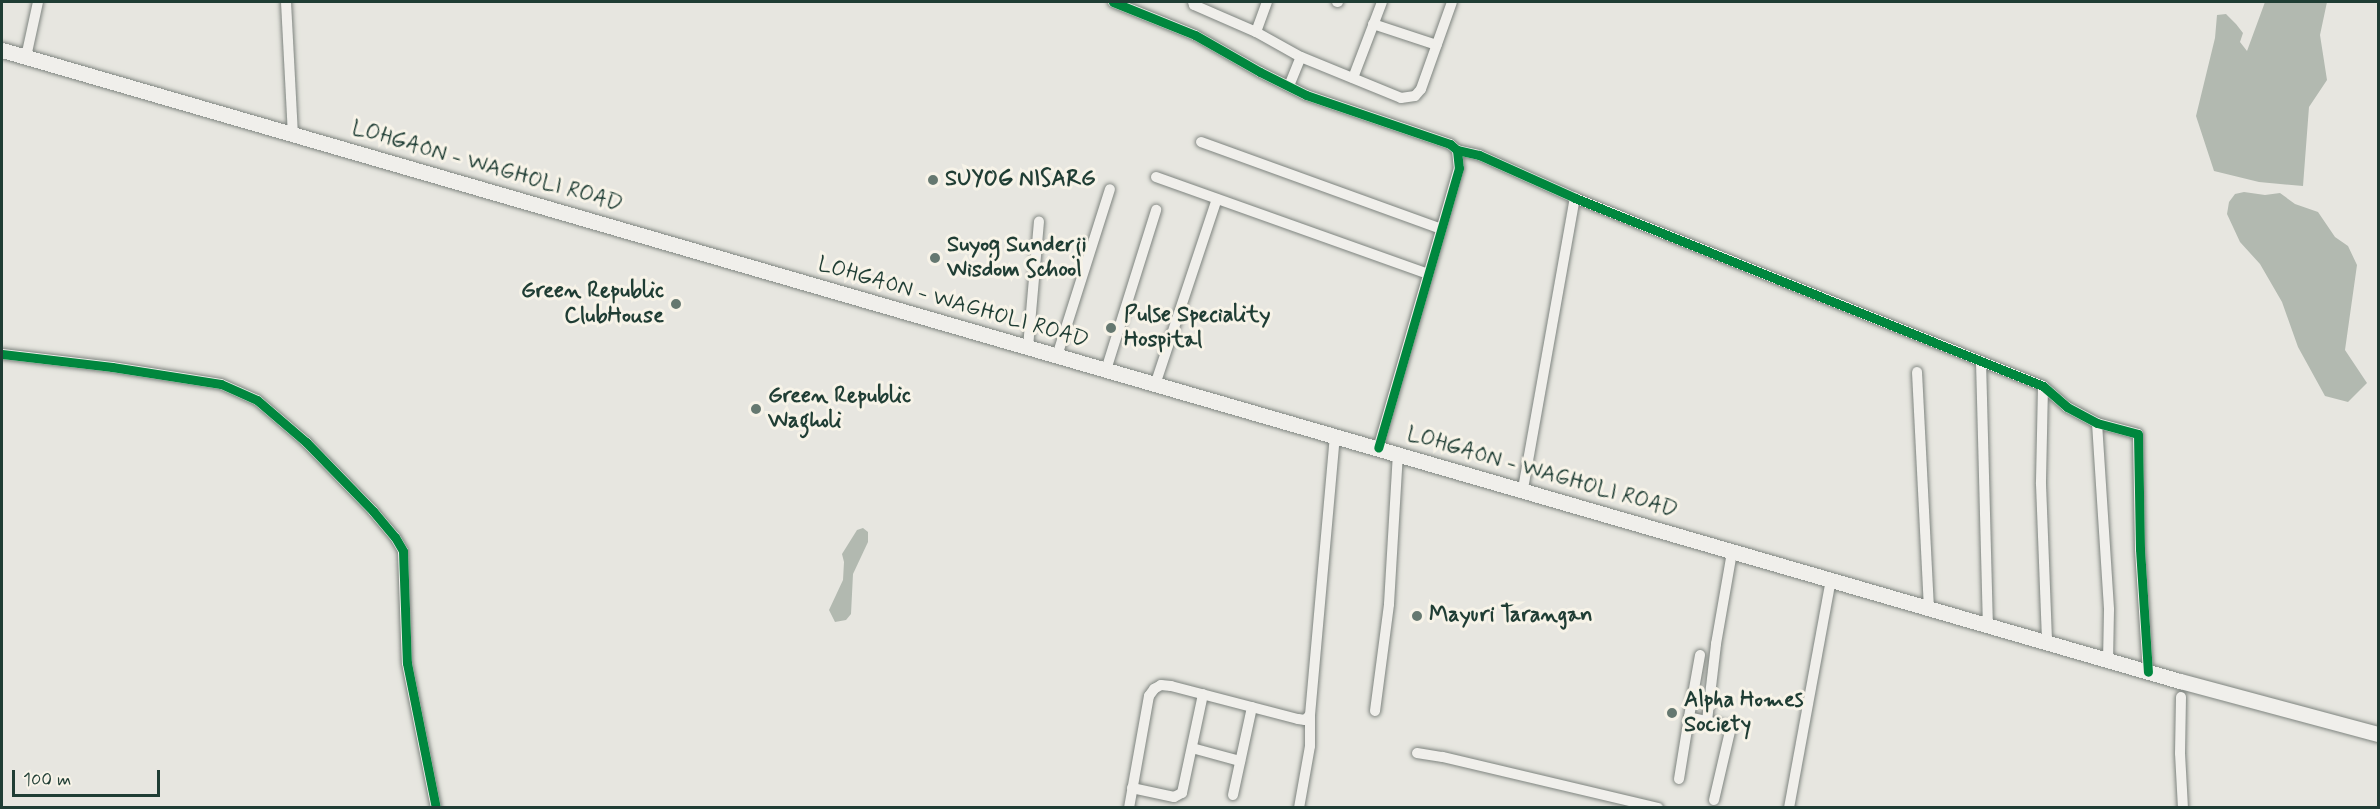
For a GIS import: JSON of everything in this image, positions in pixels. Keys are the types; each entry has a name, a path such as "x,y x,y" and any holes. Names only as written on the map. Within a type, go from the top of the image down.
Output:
{"main road":[{"name":"LOHGAON - WAGHOLI ROAD","path":"2,50 2047,643 2379,734"}],"street":[{"path":"26,57 38,2"},
{"path":"286,2 293,136"},
{"path":"1113,2 1195,35 1289,86 1339,107 1450,144 1457,150 1479,155 1575,198 1981,360 2043,386 2067,407 2097,423 2138,434 2140,549 2148,672"},
{"path":"1193,2 1194,5 1256,32 1301,57 1401,98 1415,96 1421,89 1452,2"},
{"path":"1256,32 1267,2"},
{"path":"1353,78 1382,2"},
{"path":"1373,24 1437,45"},
{"path":"1289,86 1301,57"},
{"path":"1201,142 1441,229"},
{"path":"1378,448 1459,168 1457,150"},
{"path":"1156,177 1428,274"},
{"path":"1057,356 1110,189"},
{"path":"1522,489 1575,198"},
{"path":"1155,385 1217,199"},
{"path":"1106,370 1156,210"},
{"path":"1028,347 1039,221"},
{"path":"2,354 133,370 231,388 273,411 331,468 395,537 403,551 407,663 436,807"},
{"path":"1981,360 1988,626"},
{"path":"1917,372 1929,609"},
{"path":"2043,386 2041,484 2047,643"},
{"path":"2097,423 2108,586 2108,660"},
{"path":"1299,807 1310,746 1310,716 1335,436"},
{"path":"1375,711 1389,604 1398,454"},
{"path":"1707,721 1718,633 1732,552"},
{"path":"1789,807 1831,580"},
{"path":"1679,779 1700,655"},
{"path":"1129,807 1149,696 1161,685 1298,719 1305,720 1310,716"},
{"path":"1132,788 1179,796 1184,789 1203,694"},
{"path":"2181,697 2180,753 2183,807"},
{"path":"1233,795 1252,707"},
{"path":"1689,717 1731,727 1714,800"},
{"path":"1192,748 1240,761"},
{"path":"1417,753 1658,807"}],"shaded area":[{"path":"2265,2 2327,2 2320,35 2327,80 2309,107 2303,186 2259,182 2214,171 2196,116 2215,38 2217,15 2226,14 2236,24 2243,33 2240,42 2247,51"},
{"path":"2244,192 2265,195 2280,193 2295,204 2318,212 2335,237 2348,246 2357,265 2345,350 2367,383 2348,402 2325,396 2298,347 2282,302 2260,264 2240,242 2227,214 2229,202 2235,194"},
{"path":"863,528 868,532 868,542 853,574 851,614 846,620 835,622 829,610 843,580 842,554 857,530"}],"cycle path":[{"path":"1113,2 1195,35 1306,95 1450,144 1457,150 1459,168 1378,448"},
{"path":"1457,150 1479,155 1575,198 2043,386 2067,407 2097,423 2138,434 2140,549 2148,672"},
{"path":"2,354 112,367 221,384 257,400 306,442 373,511 395,537 403,551 407,663 436,808"}],"place":[{"name":"SUYOG NISARG","path":"933,180"},
{"name":"Suyog Sunderji Wisdom School","path":"935,258"},
{"name":"Green Republic ClubHouse","path":"676,304"},
{"name":"Pulse Speciality Hospital","path":"1111,328"},
{"name":"Green Republic Wagholi","path":"756,409"},
{"name":"Mayuri Tarangan","path":"1417,616"},
{"name":"Alpha Homes Society","path":"1672,713"}]}
